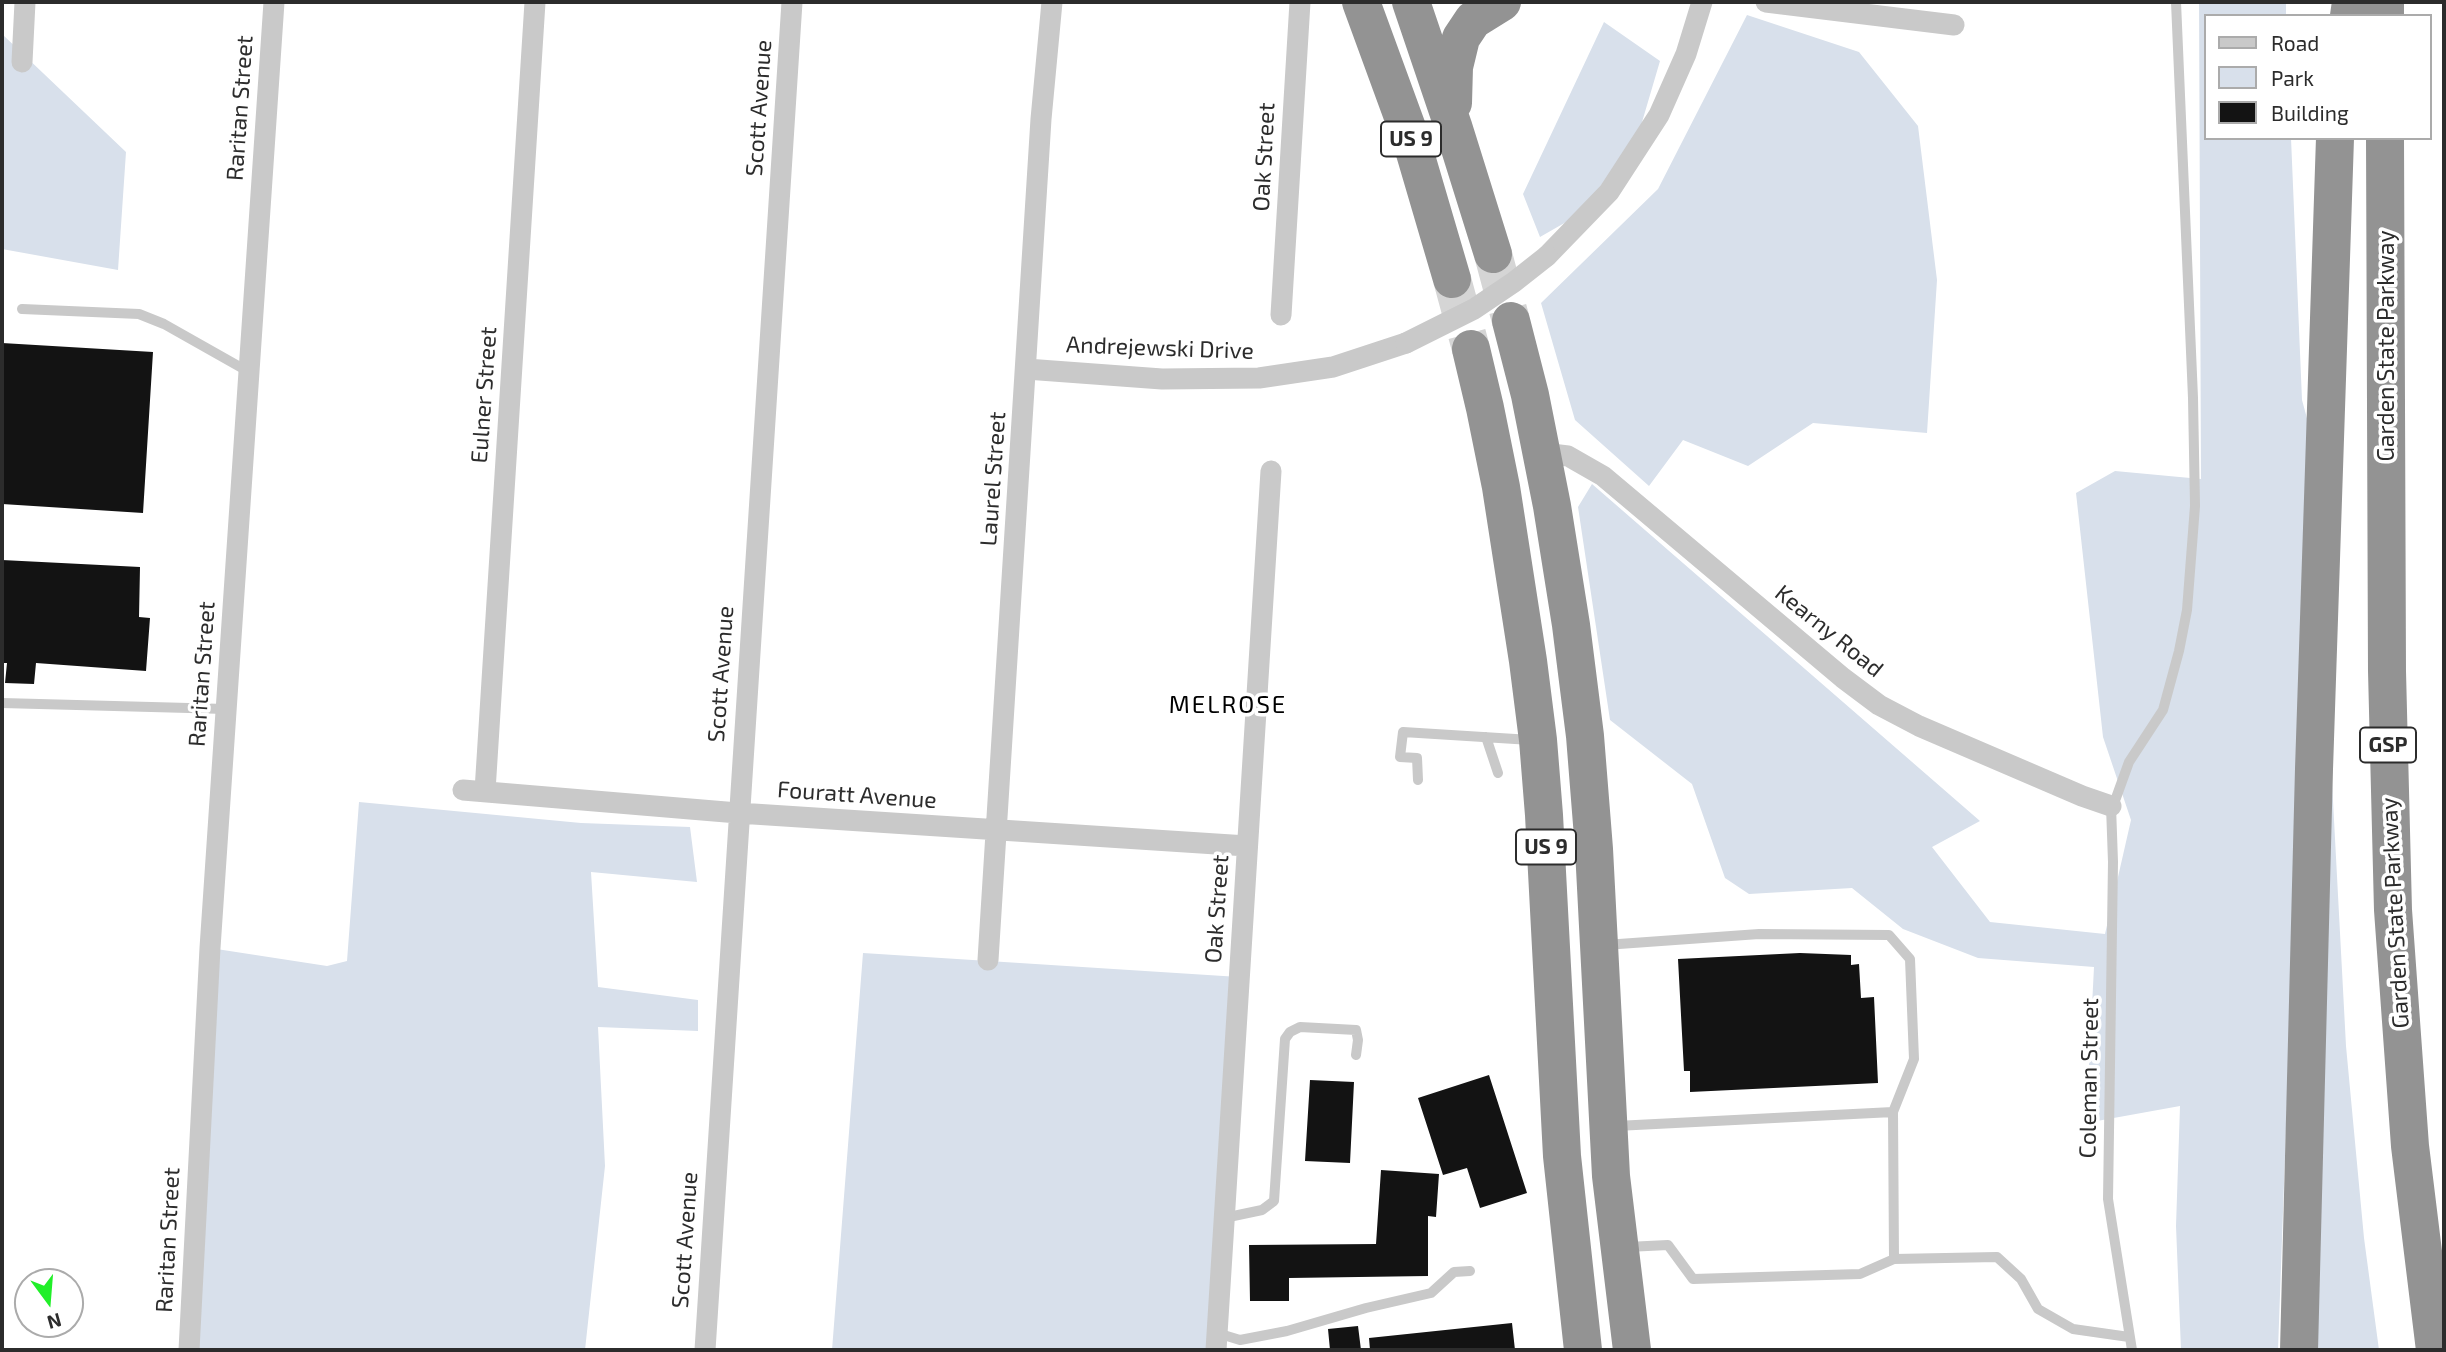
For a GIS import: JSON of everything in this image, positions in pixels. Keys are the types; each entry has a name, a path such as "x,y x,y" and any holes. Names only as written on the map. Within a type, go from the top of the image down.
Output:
{"highway":[{"name":"US 9","path":"1411,2 1493,254"},
{"path":"1453,126 1454,67 1461,38 1473,20 1502,2"},
{"name":"US 9","path":"1362,4 1410,136 1452,279"},
{"path":"2299,1350 2335,140"},
{"name":"Garden State Parkway","path":"2385,140 2387,671 2393,910 2410,1146 2435,1350"},
{"name":"US 9","path":"1511,321 1542,453 1568,602 1585,736 1608,1126 1618,1247 1632,1350"},
{"name":"US 9","path":"1471,349 1486,408 1501,487 1538,740 1562,1156 1583,1350"},
{"path":"1626,1308 1640,1350"}],"street":[{"path":"22,62 25,2"},
{"name":"Raritan Street","path":"189,1350 210,948 274,2"},
{"name":"Eulner Street","path":"485,791 535,2"},
{"name":"Scott Avenue","path":"705,1350 792,2"},
{"name":"Laurel Street","path":"988,960 1041,119 1052,2"},
{"name":"Oak Street","path":"1281,315 1300,2"},
{"name":"Andrejewski Drive","path":"1026,369 1162,379 1259,378 1333,367 1406,343 1484,303 1546,256 1580,224 1609,191 1660,115 1686,54 1702,2"},
{"path":"1766,2 1954,24"},
{"name":"Kearny Road","path":"1542,453 1568,456 1603,476 1843,678 1879,705 1919,726 2111,806"},
{"name":"Oak Street","path":"1217,1342 1271,471"},
{"name":"Fouratt Avenue","path":"463,790 738,813 1247,846"}],"lane":[{"path":"2111,806 2129,762 2163,710 2187,610 2194,506 2193,398 2176,2"},
{"path":"22,309 139,314 164,324 249,372"},
{"path":"2,703 226,709"},
{"path":"1418,780 1417,758 1400,757 1403,732 1538,740"},
{"path":"1486,737 1498,773"},
{"name":"Coleman Street","path":"2111,806 2113,862 2108,1199 2132,1350"},
{"path":"1599,946 1759,934 1889,935 1910,959 1914,1059 1893,1112 1894,1259"},
{"path":"1224,1218 1262,1210 1274,1201 1285,1039 1290,1032 1300,1027 1356,1030 1356,1055"},
{"path":"1608,1126 1893,1112"},
{"path":"1618,1247 1668,1245 1693,1279 1860,1275 1894,1259 1997,1257 2021,1279 2038,1309 2073,1329 2129,1337"},
{"path":"1217,1342 1287,1331 1431,1293 1454,1272 1470,1271"}],"green space":[{"path":"2199,2 2286,2 2286,14 2204,14 2204,140 2291,140 2302,400 2311,433 2278,1350 2181,1350 2176,1226 2180,1106 2086,1123 2094,967 1978,958 1903,929 1852,888 1749,894 1725,878 1692,784 1610,720 1578,507 1592,484 1980,821 1932,847 1990,922 2105,934 2131,820 2103,737 2076,493 2115,471 2201,479"},
{"path":"1747,15 1859,52 1918,126 1937,280 1927,433 1813,423 1748,466 1683,440 1649,486 1575,420 1541,303 1658,189"},
{"path":"1604,22 1660,61 1622,190 1540,237 1523,194"},
{"path":"2,34 126,152 118,270 2,249"},
{"path":"2332,782 2346,1046 2364,1238 2379,1350 2313,1350"},
{"path":"359,802 581,823 690,827 697,882 591,872 598,987 698,1000 698,1031 598,1027 605,1166 585,1350 189,1350 210,948 327,966 347,961"},
{"path":"863,953 1239,977 1216,1350 832,1350"}],"building":[{"path":"2,343 153,352 143,513 2,504"},
{"path":"2,560 140,567 139,617 150,618 146,671 36,663 34,684 5,683 7,663 2,663"},
{"path":"1800,953 1851,955 1851,965 1859,964 1861,998 1874,997 1878,1083 1690,1092 1690,1071 1684,1071 1678,959"},
{"path":"1489,1075 1527,1193 1480,1208 1467,1168 1443,1175 1418,1098"},
{"path":"1310,1080 1354,1082 1350,1163 1305,1161"},
{"path":"1381,1170 1439,1174 1436,1217 1428,1216 1428,1276 1289,1278 1289,1301 1250,1301 1249,1245 1376,1244"},
{"path":"1512,1323 1515,1350 1370,1350 1369,1338"},
{"path":"1358,1326 1361,1350 1330,1350 1328,1329"}],"tunnel":[{"path":"1493,254 1511,321"},
{"path":"1452,279 1471,349"}],"district":[{"name":"MELROSE","path":"1228,705"}]}
